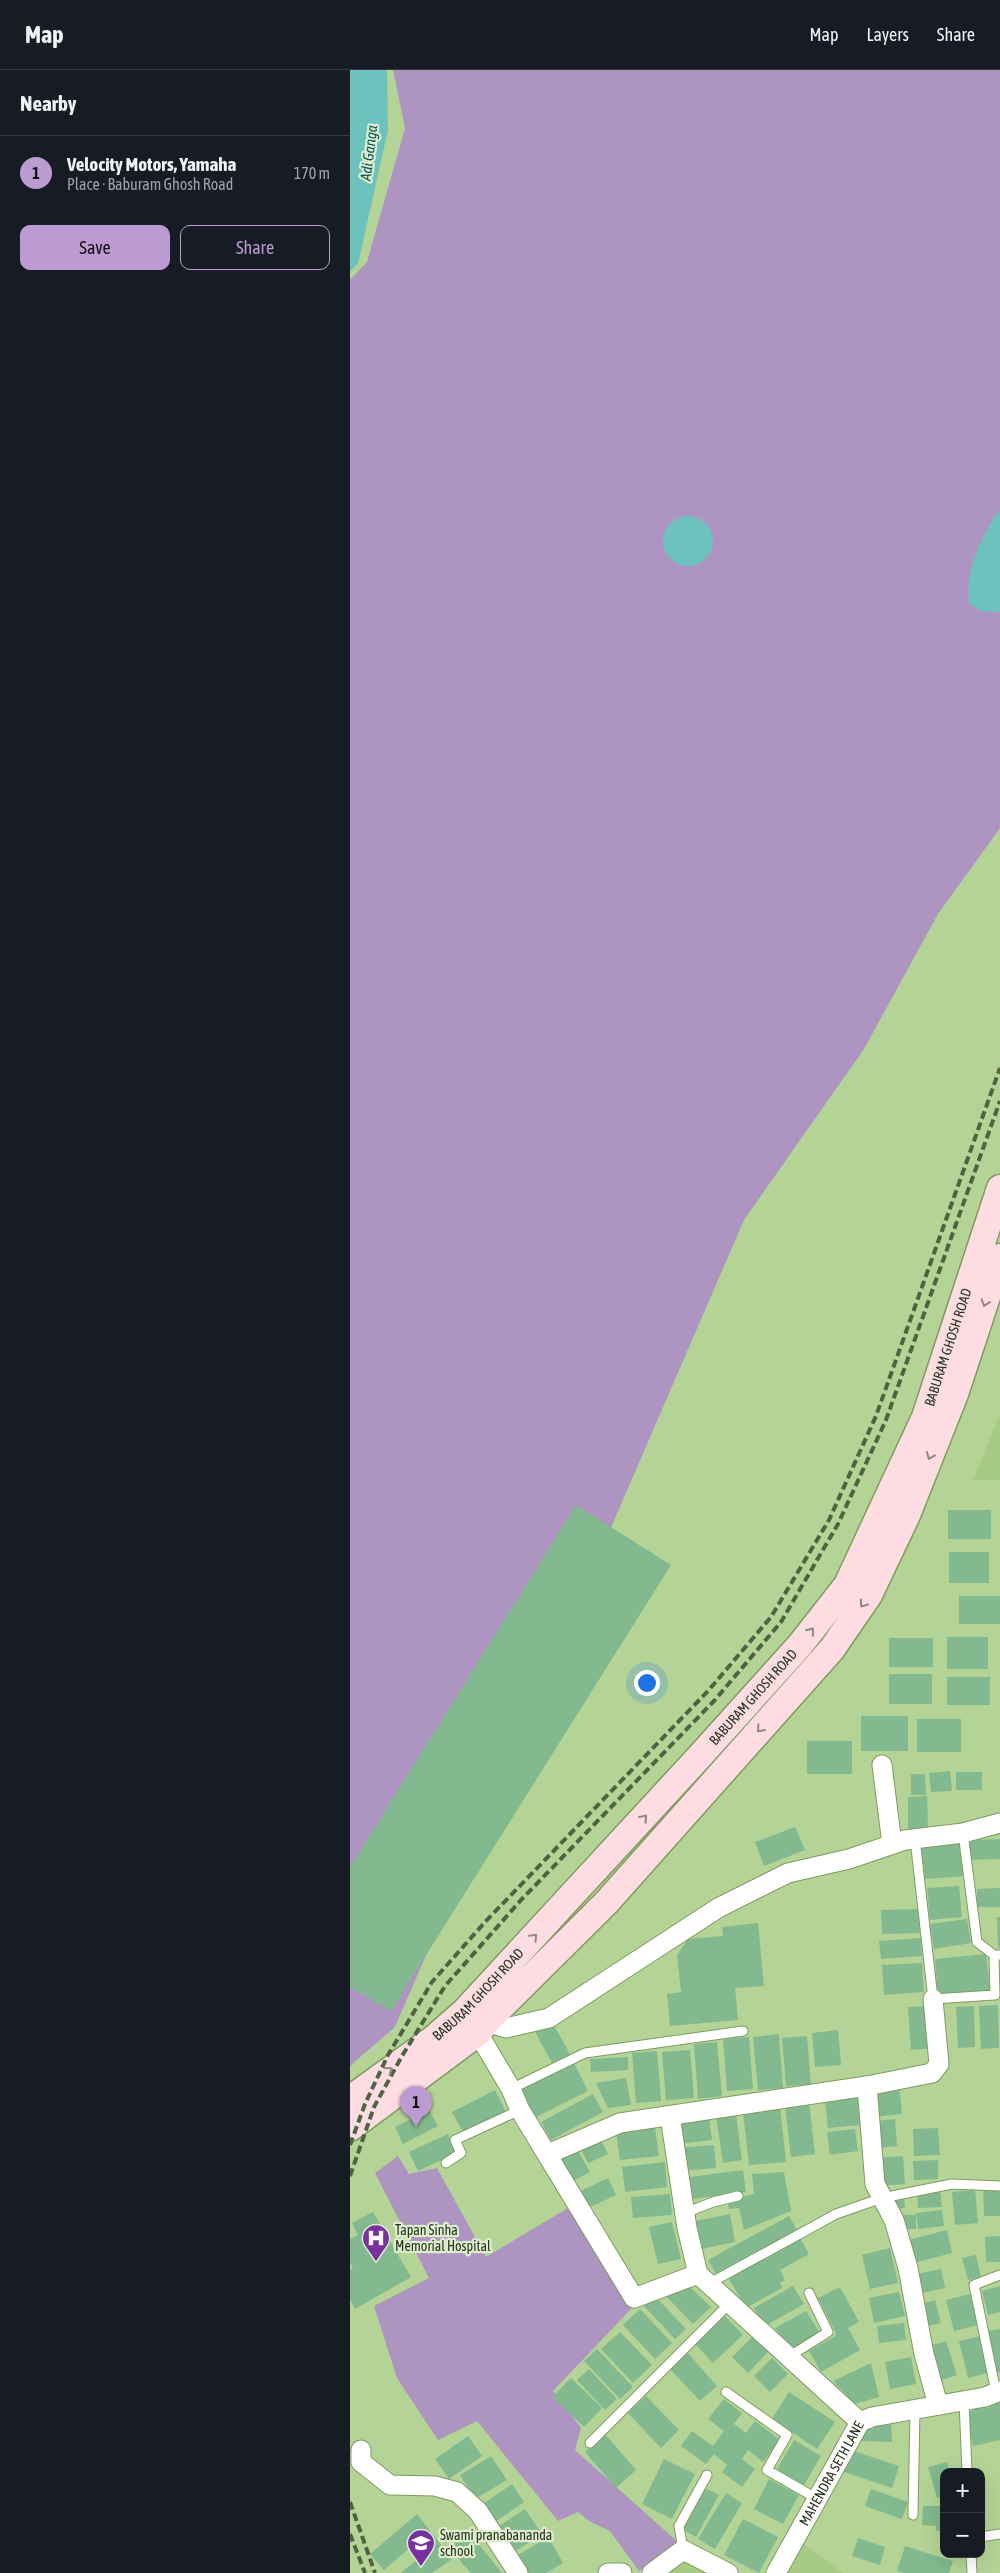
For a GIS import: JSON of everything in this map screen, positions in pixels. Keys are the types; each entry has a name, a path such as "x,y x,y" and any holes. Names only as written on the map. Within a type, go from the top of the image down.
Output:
{"main road":[{"name":"BABURAM GHOSH ROAD","path":"350,2100 433,2039 476,2022 714,1742 800,1645 847,1585 925,1417 1000,1188"},
{"name":"BABURAM GHOSH ROAD","path":"350,2128 476,2022 613,1896 832,1648 869,1595 907,1515 955,1394 1000,1257"}],"street":[{"path":"882,1765 892,1844"},
{"path":"476,2022 506,2028 549,2018 718,1908 788,1873 849,1858 892,1844 963,1833 1000,1822"},
{"path":"548,2154 620,2123 867,2086 932,2073 939,2064 933,2000"},
{"path":"476,2022 520,2110 634,2298 704,2279"},
{"path":"867,2086 876,2184 894,2220 908,2268 924,2354 938,2406"},
{"path":"670,2116 684,2213 704,2279 860,2422"},
{"name":"MAHENDRA SETH LANE","path":"776,2573 816,2498 860,2422 872,2417 964,2401 998,2391"},
{"path":"362,2450 361,2462 390,2485 434,2486 457,2492 478,2512 518,2573"},
{"path":"652,2573 683,2550 728,2573"},
{"path":"608,2573 622,2573"}],"lane":[{"path":"915,1839 933,2000 996,1995 997,1955 977,1942 963,1833"},
{"path":"511,2089 585,2053 743,2031"},
{"path":"446,2162 461,2153 455,2140 520,2110"},
{"path":"704,2279 836,2214 882,2198 952,2184 1000,2186"},
{"path":"684,2213 713,2202 738,2196"},
{"path":"998,2391 974,2285 1000,2275"},
{"path":"790,2356 828,2332 809,2293"},
{"path":"590,2443 730,2303"},
{"path":"726,2392 787,2436 767,2470 816,2498"},
{"path":"964,2401 967,2468"},
{"path":"913,2515 915,2410"},
{"path":"683,2550 679,2526 707,2475"},
{"path":"985,2537 1000,2534"},
{"path":"971,2558 972,2573"}],"shaded area":[{"path":"393,70 1000,70 1000,828 938,914 864,1049 744,1220 395,2027 350,2066 350,280 367,262 405,128"},
{"path":"1000,1414 1000,1480 973,1480"},
{"path":"398,2156 409,2174 437,2168 486,2257 568,2208 631,2309 553,2391 581,2428 575,2450 680,2544 639,2571 610,2531 589,2521 578,2512 558,2521 477,2421 438,2440 397,2378 374,2306 429,2278 375,2173"},
{"path":"799,2540 843,2573 784,2573"},
{"path":"681,2559 716,2573 661,2573"}],"water":[{"name":"Adi Ganga","path":"350,70 387,70 388,130 358,264 350,271"},
{"path":"1000,509 1000,612 980,611 969,603 969,578 981,542"},
{"path":"688,516 706,523 713,541 706,559 688,566 670,559 663,541 670,523"}],"building":[{"path":"576,1505 671,1565 391,2011 350,1987 350,1867"},
{"path":"948,1510 991,1510 991,1539 948,1539"},
{"path":"949,1552 989,1552 989,1583 949,1583"},
{"path":"959,1596 1000,1596 1000,1624 959,1624"},
{"path":"947,1637 988,1637 988,1669 947,1669"},
{"path":"889,1638 933,1638 933,1667 889,1667"},
{"path":"889,1674 932,1674 932,1704 889,1704"},
{"path":"947,1677 990,1677 990,1705 947,1705"},
{"path":"861,1716 908,1716 908,1751 861,1751"},
{"path":"917,1719 961,1719 961,1752 917,1752"},
{"path":"807,1741 852,1741 852,1774 807,1774"},
{"path":"950,1771 952,1791 931,1792 929,1773"},
{"path":"956,1772 982,1772 982,1790 956,1790"},
{"path":"911,1774 925,1774 926,1795 911,1795"},
{"path":"927,1796 928,1828 908,1829 908,1797"},
{"path":"795,1827 805,1850 764,1866 755,1842"},
{"path":"1000,1839 1000,1859 968,1860 968,1840"},
{"path":"962,1840 965,1876 925,1879 921,1844"},
{"path":"959,1886 962,1917 930,1920 927,1888"},
{"path":"1000,1888 1000,1907 977,1907 977,1889"},
{"path":"921,1909 922,1933 882,1934 881,1910"},
{"path":"997,1917 1000,1917 1000,1948 998,1948"},
{"path":"967,1919 971,1943 934,1949 930,1924"},
{"path":"758,1923 764,1986 735,1988 738,2020 670,2026 667,1994 681,1992 677,1955 688,1939 723,1936 722,1927"},
{"path":"921,1938 922,1956 881,1959 879,1941"},
{"path":"986,1954 990,1991 938,1996 935,1959"},
{"path":"922,1963 924,1992 884,1995 882,1965"},
{"path":"998,2005 999,2048 981,2049 979,2006"},
{"path":"932,2006 935,2048 911,2050 908,2007"},
{"path":"974,2006 975,2047 958,2048 956,2007"},
{"path":"551,2020 570,2054 552,2063 534,2030"},
{"path":"838,2030 841,2065 815,2067 812,2033"},
{"path":"779,2034 783,2088 758,2090 753,2037"},
{"path":"807,2036 811,2084 786,2086 782,2038"},
{"path":"749,2037 753,2089 727,2091 723,2039"},
{"path":"717,2042 722,2096 698,2099 694,2044"},
{"path":"690,2050 694,2098 666,2100 662,2052"},
{"path":"657,2051 661,2101 636,2103 632,2053"},
{"path":"628,2057 628,2070 591,2072 590,2059"},
{"path":"574,2063 588,2091 532,2119 518,2092"},
{"path":"626,2078 631,2105 608,2108 596,2083"},
{"path":"899,2084 902,2114 873,2117 870,2087"},
{"path":"495,2090 506,2112 464,2134 452,2112"},
{"path":"593,2094 603,2112 551,2140 541,2122"},
{"path":"857,2097 860,2125 828,2128 825,2100"},
{"path":"809,2102 815,2154 791,2157 785,2105"},
{"path":"780,2107 786,2162 749,2165 743,2111"},
{"path":"429,2110 438,2126 403,2144 395,2127"},
{"path":"736,2113 742,2160 723,2163 716,2116"},
{"path":"709,2116 712,2140 678,2144 675,2120"},
{"path":"895,2119 897,2146 875,2148 873,2121"},
{"path":"655,2127 659,2156 620,2160 616,2131"},
{"path":"938,2128 940,2155 914,2156 913,2129"},
{"path":"855,2129 858,2151 830,2155 827,2132"},
{"path":"448,2134 456,2153 418,2171 409,2152"},
{"path":"598,2134 608,2154 588,2163 578,2144"},
{"path":"575,2145 590,2172 567,2184 552,2158"},
{"path":"714,2145 716,2168 679,2171 677,2148"},
{"path":"903,2156 905,2184 880,2186 878,2158"},
{"path":"938,2160 938,2179 914,2180 913,2161"},
{"path":"665,2162 667,2187 625,2192 622,2167"},
{"path":"743,2170 746,2192 685,2200 682,2178"},
{"path":"784,2172 791,2211 744,2230 739,2208 729,2209 727,2200 754,2194 752,2174"},
{"path":"608,2178 616,2195 582,2211 574,2194"},
{"path":"983,2188 1000,2188 1000,2216 984,2216"},
{"path":"975,2190 978,2223 955,2225 952,2192"},
{"path":"940,2191 942,2207 918,2208 917,2193"},
{"path":"670,2194 672,2215 633,2218 631,2197"},
{"path":"904,2197 905,2208 890,2209 889,2198"},
{"path":"942,2210 944,2226 918,2229 916,2213"},
{"path":"373,2212 411,2277 355,2309 350,2299 350,2270 353,2268 350,2263 350,2239 358,2235 352,2223"},
{"path":"730,2214 735,2242 697,2250 691,2222"},
{"path":"900,2215 916,2215 916,2229 901,2229"},
{"path":"789,2216 797,2230 716,2274 708,2260"},
{"path":"672,2222 681,2259 658,2264 649,2227"},
{"path":"947,2230 952,2253 910,2264 904,2241"},
{"path":"1000,2236 1000,2262 986,2262 985,2237"},
{"path":"800,2238 809,2254 780,2270 785,2280 780,2283 782,2288 746,2308 729,2279"},
{"path":"890,2248 898,2283 870,2289 862,2255"},
{"path":"976,2255 981,2277 968,2280 962,2258"},
{"path":"941,2269 945,2288 917,2294 912,2275"},
{"path":"675,2284 691,2288 711,2307 693,2324 662,2292"},
{"path":"793,2286 804,2304 765,2326 754,2308"},
{"path":"1000,2286 1000,2312 988,2315 982,2291"},
{"path":"840,2287 859,2322 848,2328 860,2350 821,2372 809,2351 835,2336 836,2333 818,2298"},
{"path":"899,2292 905,2316 874,2323 869,2298"},
{"path":"970,2294 978,2325 954,2331 946,2300"},
{"path":"655,2296 686,2329 675,2339 644,2306"},
{"path":"935,2300 941,2323 924,2327 918,2305"},
{"path":"640,2309 672,2343 655,2359 623,2325"},
{"path":"806,2311 820,2333 791,2350 775,2328"},
{"path":"725,2316 743,2335 713,2363 695,2344"},
{"path":"904,2323 906,2340 879,2343 877,2326"},
{"path":"1000,2329 1000,2372 996,2373 988,2331"},
{"path":"620,2332 652,2365 633,2383 601,2349"},
{"path":"753,2336 769,2351 748,2373 732,2357"},
{"path":"980,2336 988,2373 968,2378 959,2341"},
{"path":"946,2341 957,2375 935,2382 925,2347"},
{"path":"597,2349 633,2387 620,2399 584,2361"},
{"path":"688,2353 717,2386 700,2401 670,2369"},
{"path":"911,2357 916,2384 890,2389 885,2362"},
{"path":"772,2358 788,2374 770,2392 754,2376"},
{"path":"871,2363 879,2397 855,2404 833,2381"},
{"path":"589,2369 617,2399 605,2410 577,2380"},
{"path":"571,2378 602,2408 584,2427 552,2397"},
{"path":"789,2392 835,2422 817,2449 772,2419"},
{"path":"1000,2395 1000,2440 973,2446 966,2412 973,2411 972,2403 984,2400 986,2408 991,2407 988,2399"},
{"path":"646,2396 679,2430 661,2448 628,2413"},
{"path":"724,2399 742,2413 734,2424 746,2433 755,2421 780,2440 763,2462 748,2450 742,2459 755,2469 742,2487 722,2472 727,2465 714,2454 706,2464 681,2446 692,2431 713,2446 724,2431 708,2419"},
{"path":"873,2421 891,2421 892,2442 861,2441 861,2429 873,2429"},
{"path":"605,2434 636,2470 616,2488 585,2452"},
{"path":"468,2436 482,2456 449,2479 435,2459"},
{"path":"794,2440 821,2456 804,2485 777,2469"},
{"path":"851,2450 899,2466 892,2488 844,2472"},
{"path":"491,2456 507,2480 475,2499 460,2475"},
{"path":"664,2459 695,2474 672,2519 642,2504"},
{"path":"947,2462 948,2468 940,2468 940,2497 937,2498 928,2467"},
{"path":"769,2479 799,2495 783,2524 754,2509"},
{"path":"512,2484 524,2502 492,2524 480,2506"},
{"path":"705,2488 719,2495 696,2537 682,2529"},
{"path":"871,2489 908,2502 902,2519 865,2506"},
{"path":"726,2493 742,2503 715,2549 698,2539"},
{"path":"923,2506 940,2506 940,2531 936,2531 936,2526 922,2525"},
{"path":"525,2509 542,2534 512,2553 496,2528"},
{"path":"417,2514 452,2559 432,2573 401,2573 421,2556 413,2545 384,2570 370,2554"},
{"path":"743,2519 778,2537 759,2573 724,2555"},
{"path":"469,2532 502,2573 471,2573 461,2562 452,2546"},
{"path":"548,2537 563,2563 546,2573 525,2573 515,2557"},
{"path":"858,2538 885,2547 880,2565 852,2556"},
{"path":"905,2546 953,2561 949,2573 904,2573 897,2571"}],"railway":[{"path":"350,2145 365,2104 388,2055 432,1982 485,1922 708,1691 771,1617 829,1520 876,1416 1000,1068"},
{"path":"350,2176 374,2107 402,2056 445,1986 521,1900 714,1701 781,1622 838,1524 886,1420 1000,1101"},
{"path":"350,2502 375,2573"},
{"path":"350,2534 365,2573"}],"place":[{"name":"Velocity Motors, Yamaha","path":"416,2127"},
{"name":"Tapan Sinha Memorial Hospital","path":"376,2262"},
{"name":"Swami pranabananda school","path":"421,2567"}]}
